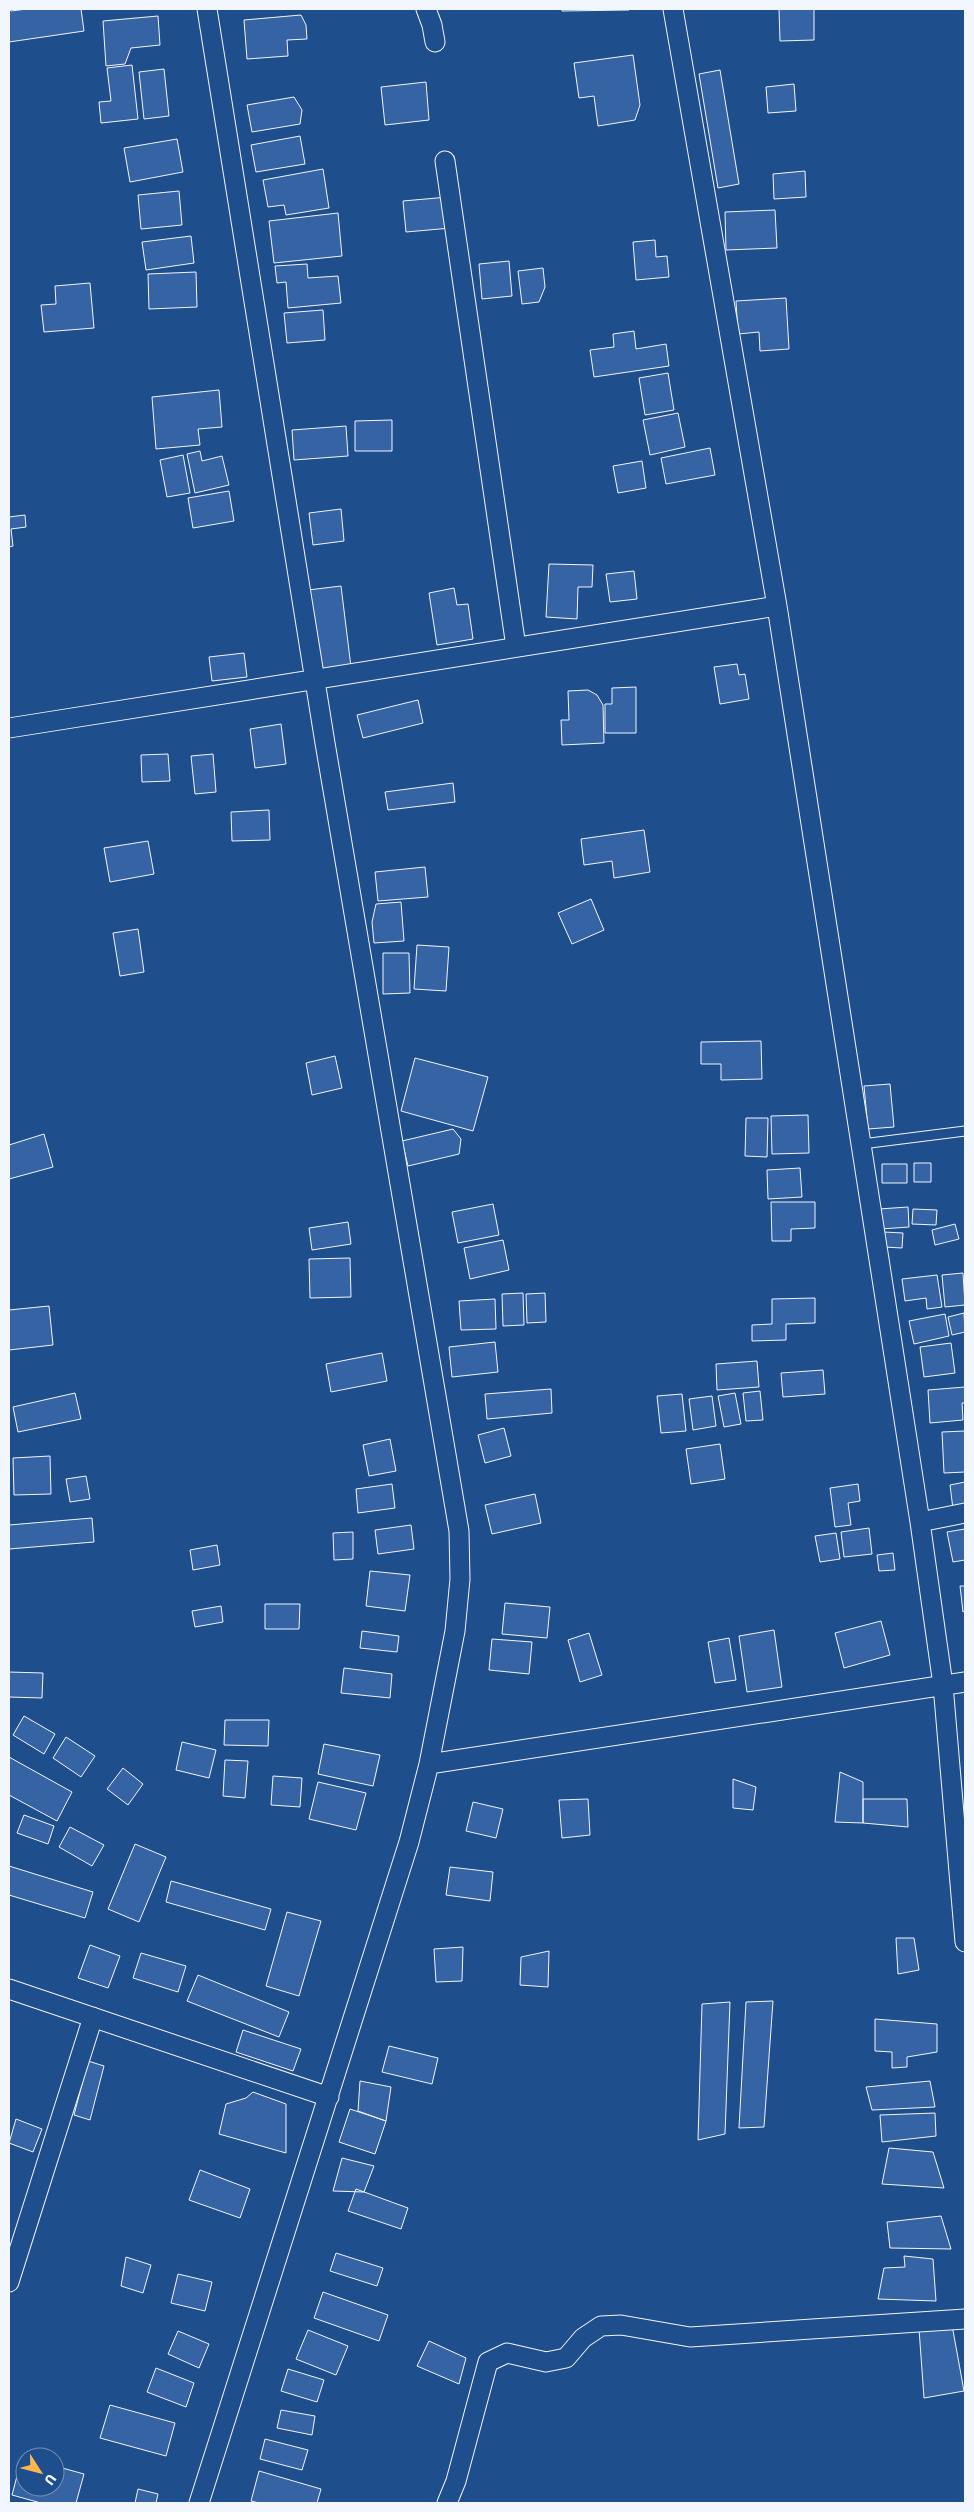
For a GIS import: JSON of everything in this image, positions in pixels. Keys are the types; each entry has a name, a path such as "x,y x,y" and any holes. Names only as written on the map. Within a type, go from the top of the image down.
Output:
{"street":[{"path":"199,2503 409,1842 429,1764 455,1630 460,1579 458,1531 207,9"},
{"path":"426,9 432,25 435,42"},
{"path":"673,9 777,606 920,1522 943,1685 965,1942"},
{"path":"445,161 516,647"},
{"path":"9,728 777,606"},
{"path":"920,1522 965,1514"},
{"path":"429,1764 965,1682"},
{"path":"9,1989 329,2097"},
{"path":"9,2282 93,2017"},
{"path":"447,2503 456,2481 488,2362 507,2353 546,2362 566,2358 583,2338 601,2326 621,2326 690,2337 965,2319"}],"lane":[{"path":"862,1144 965,1131"}],"building":[{"path":"9,9 11,11 27,9 81,9 84,31 9,42"},
{"path":"562,9 629,9 629,10 562,11"},
{"path":"779,9 814,9 814,40 780,41"},
{"path":"301,15 306,25 307,39 287,40 288,56 247,59 244,20"},
{"path":"158,16 160,45 131,48 125,64 106,66 103,21"},
{"path":"633,55 640,105 635,120 598,126 594,96 579,98 574,63"},
{"path":"132,65 138,119 101,123 99,102 111,101 107,68"},
{"path":"164,69 169,116 144,119 139,72"},
{"path":"720,70 739,184 718,188 699,74"},
{"path":"426,82 429,120 385,125 381,87"},
{"path":"794,84 796,111 768,113 766,87"},
{"path":"294,97 302,110 300,124 252,132 247,105"},
{"path":"300,136 305,164 256,172 251,145"},
{"path":"177,139 183,172 130,182 124,148"},
{"path":"323,169 329,208 286,215 284,205 268,207 263,180"},
{"path":"805,171 806,197 774,199 773,174"},
{"path":"179,191 182,225 141,229 138,195"},
{"path":"448,197 451,228 406,232 403,201"},
{"path":"775,210 777,248 726,250 725,212"},
{"path":"338,213 342,256 274,263 269,221"},
{"path":"191,236 194,263 146,270 142,242"},
{"path":"655,240 656,257 667,256 669,277 636,280 633,242"},
{"path":"509,261 512,296 482,299 479,264"},
{"path":"307,264 308,278 338,276 341,303 288,308 286,282 277,283 275,266"},
{"path":"543,268 545,287 539,302 522,304 518,271"},
{"path":"196,272 197,307 149,309 148,274"},
{"path":"90,283 94,328 44,332 41,305 56,304 55,286"},
{"path":"786,298 789,349 760,351 759,332 738,334 736,301"},
{"path":"323,310 325,340 287,343 284,313"},
{"path":"634,331 636,349 666,344 669,366 594,377 590,350 614,347 613,334"},
{"path":"668,373 674,410 645,415 639,378"},
{"path":"219,390 222,427 198,429 200,445 156,449 152,397"},
{"path":"678,413 685,447 650,455 643,420"},
{"path":"392,420 392,451 355,451 355,421"},
{"path":"346,426 348,456 294,460 292,430"},
{"path":"710,448 715,475 666,484 661,458"},
{"path":"200,451 202,461 222,456 229,485 195,493 187,454"},
{"path":"183,455 190,493 167,497 160,460"},
{"path":"642,461 646,488 618,493 613,466"},
{"path":"229,491 234,521 193,528 188,498"},
{"path":"341,509 344,541 313,545 309,513"},
{"path":"25,515 26,527 11,529 13,546 9,547 9,517"},
{"path":"549,564 593,565 592,587 578,587 577,619 546,617"},
{"path":"634,571 637,599 610,602 606,574"},
{"path":"341,586 351,667 319,672 308,590"},
{"path":"454,588 457,605 468,604 473,639 437,645 429,593"},
{"path":"244,653 247,677 212,681 209,657"},
{"path":"737,664 739,675 745,674 749,699 720,704 714,667"},
{"path":"636,687 636,733 605,733 605,704 612,704 612,688"},
{"path":"588,690 597,695 603,705 604,743 562,745 561,720 569,720 568,691"},
{"path":"418,700 423,723 363,738 357,715"},
{"path":"281,724 286,764 255,768 250,729"},
{"path":"168,754 170,781 142,782 141,755"},
{"path":"213,754 216,792 195,794 191,756"},
{"path":"453,783 455,802 388,810 385,792"},
{"path":"269,810 270,840 232,841 231,812"},
{"path":"644,830 650,872 614,878 612,861 584,865 581,839"},
{"path":"148,841 154,874 110,882 104,848"},
{"path":"425,867 428,897 378,901 375,872"},
{"path":"591,899 604,930 572,944 558,913"},
{"path":"401,902 404,941 374,943 372,922 376,904"},
{"path":"138,929 144,972 120,976 113,933"},
{"path":"417,945 449,947 446,991 414,989"},
{"path":"383,953 409,953 410,993 383,994"},
{"path":"761,1041 762,1079 721,1080 721,1064 701,1064 701,1042"},
{"path":"335,1056 342,1088 312,1095 306,1063"},
{"path":"415,1058 488,1077 473,1131 401,1111"},
{"path":"890,1084 894,1127 868,1129 864,1086"},
{"path":"808,1115 809,1153 772,1154 771,1116"},
{"path":"746,1118 768,1118 767,1157 745,1156"},
{"path":"453,1129 461,1139 459,1154 408,1166 402,1141"},
{"path":"44,1134 53,1167 9,1179 9,1145"},
{"path":"914,1163 931,1163 931,1182 914,1182"},
{"path":"882,1164 907,1164 907,1183 882,1183"},
{"path":"800,1168 802,1197 768,1199 767,1170"},
{"path":"771,1202 815,1202 815,1228 791,1229 791,1241 772,1241"},
{"path":"493,1204 499,1235 458,1243 452,1212"},
{"path":"908,1207 909,1227 881,1229 879,1209"},
{"path":"913,1209 937,1210 936,1225 912,1224"},
{"path":"348,1222 351,1244 312,1250 309,1228"},
{"path":"955,1224 959,1239 935,1245 932,1230"},
{"path":"884,1232 903,1233 902,1248 884,1247"},
{"path":"503,1240 509,1270 470,1279 464,1248"},
{"path":"350,1258 351,1297 310,1298 309,1259"},
{"path":"963,1273 965,1305 945,1307 942,1275"},
{"path":"937,1275 942,1307 927,1309 926,1298 905,1301 902,1279"},
{"path":"523,1293 524,1325 503,1326 502,1294"},
{"path":"545,1293 546,1322 527,1323 526,1294"},
{"path":"815,1298 815,1323 786,1324 786,1340 752,1341 752,1325 772,1324 772,1299"},
{"path":"495,1299 496,1329 461,1330 459,1301"},
{"path":"49,1306 53,1345 9,1350 9,1310"},
{"path":"964,1313 965,1332 952,1335 948,1317"},
{"path":"945,1314 949,1336 914,1344 909,1321"},
{"path":"495,1342 498,1372 452,1377 449,1347"},
{"path":"951,1343 955,1373 924,1377 920,1347"},
{"path":"382,1353 387,1381 331,1392 326,1364"},
{"path":"757,1361 759,1387 717,1390 716,1364"},
{"path":"823,1370 825,1394 783,1397 781,1373"},
{"path":"965,1387 965,1403 962,1403 963,1420 930,1423 928,1390"},
{"path":"551,1389 552,1413 487,1419 485,1394"},
{"path":"760,1391 763,1420 746,1421 743,1393"},
{"path":"75,1393 81,1419 18,1432 13,1407"},
{"path":"735,1393 741,1424 724,1427 718,1396"},
{"path":"682,1394 686,1431 661,1433 657,1396"},
{"path":"712,1396 716,1426 693,1430 689,1399"},
{"path":"504,1428 511,1456 485,1463 478,1435"},
{"path":"965,1431 965,1472 944,1473 942,1432"},
{"path":"390,1439 396,1471 369,1476 363,1445"},
{"path":"720,1444 725,1479 691,1484 686,1449"},
{"path":"50,1456 51,1494 14,1495 13,1458"},
{"path":"86,1476 90,1499 70,1502 66,1479"},
{"path":"965,1482 965,1507 953,1509 950,1485"},
{"path":"392,1484 395,1508 358,1513 356,1489"},
{"path":"858,1484 860,1501 848,1503 851,1525 835,1527 830,1488"},
{"path":"535,1494 541,1523 492,1534 485,1505"},
{"path":"92,1518 94,1542 9,1549 9,1525"},
{"path":"411,1525 414,1549 378,1554 375,1530"},
{"path":"869,1528 872,1554 844,1557 841,1532"},
{"path":"965,1529 965,1560 953,1562 947,1532"},
{"path":"353,1532 353,1559 334,1560 333,1533"},
{"path":"836,1533 840,1559 820,1562 815,1536"},
{"path":"217,1545 220,1565 193,1570 190,1550"},
{"path":"893,1553 895,1570 879,1571 877,1555"},
{"path":"370,1571 410,1575 405,1611 366,1606"},
{"path":"960,1586 965,1586 965,1611 963,1612"},
{"path":"505,1603 550,1607 547,1638 502,1634"},
{"path":"265,1604 300,1604 299,1629 265,1629"},
{"path":"221,1606 223,1622 195,1627 192,1611"},
{"path":"881,1621 890,1655 844,1668 835,1633"},
{"path":"774,1630 782,1687 747,1692 739,1636"},
{"path":"362,1631 399,1636 397,1652 360,1648"},
{"path":"589,1633 602,1675 580,1682 568,1640"},
{"path":"729,1638 736,1680 715,1683 708,1642"},
{"path":"492,1639 532,1642 529,1674 489,1670"},
{"path":"344,1668 392,1674 390,1698 341,1693"},
{"path":"9,1672 43,1673 42,1698 9,1697"},
{"path":"24,1716 55,1734 44,1754 13,1735"},
{"path":"225,1720 269,1720 268,1746 224,1745"},
{"path":"66,1737 95,1756 81,1777 53,1758"},
{"path":"182,1742 216,1750 209,1778 176,1770"},
{"path":"324,1744 380,1755 373,1786 318,1774"},
{"path":"9,1757 72,1792 57,1821 9,1795"},
{"path":"225,1760 248,1761 245,1798 223,1796"},
{"path":"123,1768 143,1784 128,1805 107,1789"},
{"path":"840,1772 863,1782 863,1823 835,1822"},
{"path":"273,1776 302,1778 300,1807 271,1805"},
{"path":"733,1779 756,1787 753,1810 733,1808"},
{"path":"318,1782 366,1793 356,1830 309,1819"},
{"path":"588,1799 590,1835 562,1838 559,1800"},
{"path":"863,1799 907,1799 908,1827 863,1823"},
{"path":"473,1802 503,1809 496,1838 466,1831"},
{"path":"24,1815 54,1826 48,1844 17,1833"},
{"path":"70,1827 104,1845 92,1866 59,1847"},
{"path":"135,1844 166,1857 139,1922 108,1909"},
{"path":"9,1866 93,1892 85,1918 9,1895"},
{"path":"450,1867 493,1872 490,1901 446,1895"},
{"path":"171,1881 271,1909 265,1930 166,1902"},
{"path":"287,1912 321,1921 299,1996 266,1986"},
{"path":"896,1938 914,1938 919,1970 898,1974"},
{"path":"90,1945 120,1956 108,1988 78,1978"},
{"path":"463,1947 462,1981 436,1982 434,1949"},
{"path":"549,1951 548,1987 520,1985 521,1957"},
{"path":"141,1953 186,1966 178,1992 133,1978"},
{"path":"198,1975 289,2012 279,2037 187,2001"},
{"path":"773,2001 764,2127 739,2128 746,2002"},
{"path":"730,2002 725,2134 698,2140 702,2004"},
{"path":"875,2019 937,2024 937,2052 907,2057 907,2067 892,2068 892,2052 875,2051"},
{"path":"243,2030 301,2049 293,2071 236,2052"},
{"path":"389,2046 438,2058 432,2084 382,2072"},
{"path":"88,2061 104,2066 90,2120 74,2115"},
{"path":"360,2081 391,2087 386,2121 358,2111"},
{"path":"930,2081 935,2107 872,2110 866,2087"},
{"path":"253,2092 286,2104 286,2153 219,2134 226,2104 246,2098"},
{"path":"350,2109 386,2121 375,2154 339,2142"},
{"path":"935,2113 936,2136 882,2142 880,2115"},
{"path":"16,2119 42,2129 33,2152 9,2143"},
{"path":"889,2148 933,2152 944,2188 882,2184"},
{"path":"342,2158 374,2166 364,2192 333,2191"},
{"path":"200,2170 250,2189 240,2218 189,2200"},
{"path":"356,2189 408,2208 401,2229 348,2211"},
{"path":"941,2216 951,2249 890,2248 887,2222"},
{"path":"336,2253 383,2268 377,2286 330,2271"},
{"path":"904,2256 933,2259 936,2301 878,2299 884,2268 905,2267"},
{"path":"126,2257 151,2265 143,2293 121,2286"},
{"path":"178,2274 212,2282 205,2311 171,2303"},
{"path":"323,2292 388,2315 379,2341 314,2318"},
{"path":"952,2325 964,2391 924,2398 919,2329"},
{"path":"308,2330 348,2346 336,2375 296,2359"},
{"path":"178,2331 209,2344 199,2368 168,2354"},
{"path":"429,2341 466,2358 459,2384 417,2366"},
{"path":"156,2368 194,2383 186,2407 147,2392"},
{"path":"288,2369 324,2380 317,2402 281,2391"},
{"path":"110,2405 175,2423 166,2456 100,2438"},
{"path":"281,2410 315,2416 312,2435 277,2428"},
{"path":"265,2439 308,2450 302,2470 260,2459"},
{"path":"65,2469 84,2474 76,2503 41,2503 19,2497 65,2497"},
{"path":"259,2471 321,2489 317,2503 259,2503 251,2501"},
{"path":"15,2484 15,2496 12,2495"},
{"path":"138,2489 158,2494 156,2503 135,2503"}]}
